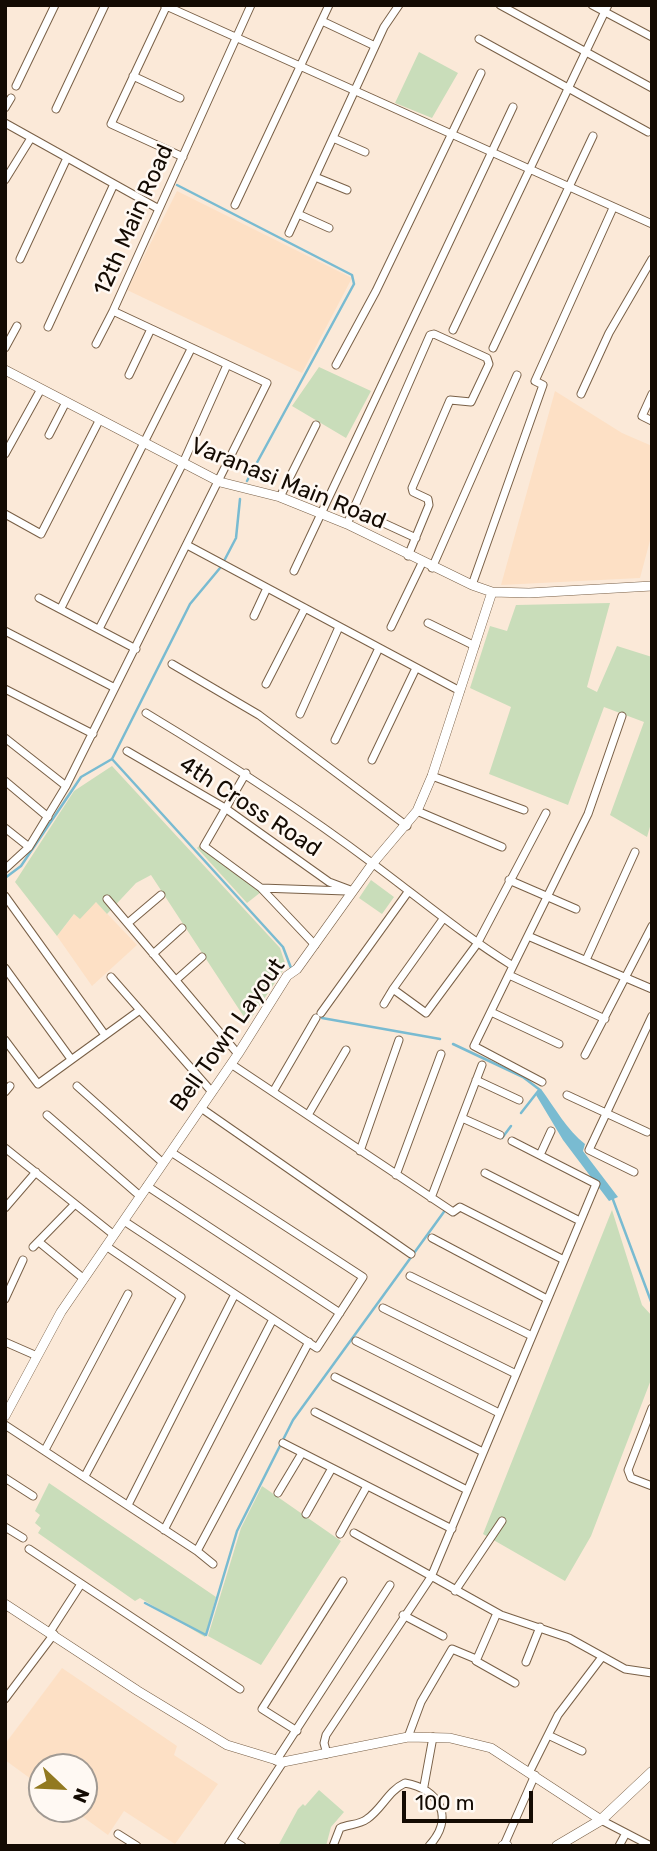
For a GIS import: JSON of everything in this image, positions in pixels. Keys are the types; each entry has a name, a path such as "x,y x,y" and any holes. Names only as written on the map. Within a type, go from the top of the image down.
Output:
{"main road":[{"path":"557,1846 601,1821 652,1772"}],"street":[{"path":"16,86 55,5"},
{"path":"57,108 105,5"},
{"name":"12th Main Road","path":"220,482 267,383 113,311 251,5"},
{"path":"235,205 329,5"},
{"path":"289,233 375,46 399,5"},
{"path":"500,5 652,88"},
{"path":"592,5 606,9 652,37"},
{"path":"183,157 111,124 166,6 528,171 652,224"},
{"path":"453,330 606,9"},
{"path":"322,22 375,46"},
{"path":"479,39 567,90 648,132"},
{"path":"336,365 481,73"},
{"path":"133,76 180,98"},
{"path":"5,108 11,98"},
{"path":"294,571 319,513 513,107"},
{"path":"5,123 159,209"},
{"path":"493,348 593,136"},
{"path":"5,180 31,138"},
{"path":"332,138 365,152"},
{"path":"20,259 67,158"},
{"path":"315,177 347,190"},
{"path":"48,327 114,184"},
{"path":"472,585 543,385 535,381 613,208"},
{"path":"298,214 329,228"},
{"path":"581,394 609,333 652,259"},
{"path":"96,344 113,311"},
{"path":"5,348 17,327"},
{"path":"129,375 151,329"},
{"path":"347,524 430,335 487,358 489,364 471,402 450,400 412,488 428,499 408,556"},
{"path":"61,608 191,349"},
{"path":"99,629 183,463 227,365"},
{"name":"Varanasi Main Road","path":"6,373 220,482 280,497 347,524 432,568 492,592 601,591 652,586"},
{"path":"432,568 517,375"},
{"path":"5,454 41,389"},
{"path":"652,394 642,416 652,421"},
{"path":"49,435 66,402"},
{"path":"5,514 41,534 100,419"},
{"path":"280,497 316,425"},
{"path":"5,869 29,847 66,786 220,482"},
{"path":"353,509 416,538"},
{"path":"187,545 460,691"},
{"path":"391,628 422,563"},
{"path":"254,616 267,588"},
{"name":"Bell Town Layout","path":"5,1416 37,1356 84,1279 231,1065 287,976 297,969 373,863 418,811 492,592"},
{"path":"39,597 136,649"},
{"path":"267,684 305,608"},
{"path":"428,622 475,646"},
{"path":"300,714 339,627"},
{"path":"5,631 115,688"},
{"path":"335,740 379,648"},
{"path":"172,664 259,715 407,826"},
{"path":"372,760 416,668"},
{"path":"5,689 93,734"},
{"path":"146,713 246,773 373,863 477,944 513,966"},
{"path":"542,1083 474,1046 588,814 622,716"},
{"path":"5,738 66,786"},
{"name":"4th Cross Road","path":"127,751 225,808 329,882 353,891"},
{"path":"246,773 204,846 261,888 315,945"},
{"path":"432,776 524,810"},
{"path":"5,781 48,817"},
{"path":"418,811 502,846"},
{"path":"393,989 426,1013 477,944 546,813"},
{"path":"5,828 29,847"},
{"path":"586,960 635,852"},
{"path":"509,880 576,909"},
{"path":"261,888 353,891"},
{"path":"273,1092 318,1015 408,892"},
{"path":"128,923 160,895"},
{"path":"5,896 105,1035"},
{"path":"107,898 238,1054"},
{"path":"384,1004 443,919"},
{"path":"585,1055 627,979 652,926"},
{"path":"153,954 182,928"},
{"path":"528,936 652,989"},
{"path":"176,980 202,957"},
{"path":"5,968 71,1059"},
{"path":"509,975 605,1018"},
{"path":"111,977 212,1091"},
{"path":"5,1041 38,1083 140,1010"},
{"path":"491,1012 559,1044"},
{"path":"634,1172 589,1150 652,1016"},
{"path":"360,1151 399,1040"},
{"path":"308,1115 346,1049"},
{"path":"396,1175 441,1054"},
{"path":"231,1065 453,1212 460,1207 564,1260"},
{"path":"431,1198 482,1065"},
{"path":"476,1080 519,1100"},
{"path":"78,1086 163,1163"},
{"path":"567,1095 647,1132"},
{"path":"201,1108 411,1254"},
{"path":"47,1115 140,1196"},
{"path":"462,1118 500,1135"},
{"path":"540,1155 551,1131"},
{"path":"327,1754 324,1743 326,1735 403,1615 431,1577 596,1184 512,1141"},
{"path":"5,1148 114,1235"},
{"path":"124,1221 317,1348 363,1277 171,1152"},
{"path":"5,1208 36,1172"},
{"path":"485,1173 580,1221"},
{"path":"147,1186 340,1312"},
{"path":"75,1204 36,1244 84,1279"},
{"path":"432,1238 547,1299"},
{"path":"85,1476 181,1297 106,1246"},
{"path":"5,1299 23,1260"},
{"path":"410,1276 532,1336"},
{"path":"45,1450 128,1294"},
{"path":"128,1505 235,1294"},
{"path":"383,1308 516,1374"},
{"path":"164,1530 273,1319"},
{"path":"356,1340 499,1413"},
{"path":"5,1342 37,1356"},
{"path":"197,1551 309,1342"},
{"path":"335,1377 483,1452"},
{"path":"652,1408 628,1470 631,1478 652,1486"},
{"path":"315,1412 467,1490"},
{"path":"5,1425 213,1563"},
{"path":"283,1443 452,1529"},
{"path":"278,1493 302,1453"},
{"path":"306,1514 332,1468"},
{"path":"5,1478 33,1496"},
{"path":"340,1534 368,1486"},
{"path":"455,1591 502,1521"},
{"path":"5,1527 23,1538"},
{"path":"354,1533 497,1613 540,1628 625,1669 652,1673"},
{"path":"29,1549 240,1689"},
{"path":"297,1731 261,1709 343,1581"},
{"path":"5,1699 52,1633 81,1584"},
{"path":"242,1846 230,1843 390,1585"},
{"path":"5,1604 138,1691 227,1745 279,1762 408,1737 450,1738 491,1748 533,1773 601,1821 651,1846"},
{"path":"476,1659 497,1613"},
{"path":"403,1615 443,1636"},
{"path":"526,1662 540,1628"},
{"path":"408,1737 421,1702 452,1649 476,1659 478,1664 515,1683"},
{"path":"504,1846 548,1735 565,1706 602,1657"},
{"path":"548,1735 582,1751"},
{"path":"424,1786 433,1737"},
{"path":"333,1846 340,1828 359,1824 370,1818 399,1786 405,1783 424,1786 440,1804 441,1819 437,1838 429,1846"},
{"path":"619,1846 626,1833"},
{"path":"118,1834 137,1846"}],"shaded area":[{"path":"177,191 352,278 302,373 127,290"},
{"path":"555,391 622,433 652,446 652,533 640,578 501,585"},
{"path":"96,902 137,945 92,986 57,936 75,913"},
{"path":"62,1668 177,1746 174,1755 218,1784 175,1844 124,1811 108,1835 91,1823 98,1823 98,1753 28,1753 28,1777 5,1760 5,1744"}],"green space":[{"path":"419,52 458,73 432,118 395,103"},
{"path":"319,367 371,391 346,438 292,406"},
{"path":"610,603 587,687 597,692 617,646 652,657 652,820 647,837 610,815 644,722 604,707 568,805 489,774 511,707 470,688 490,626 507,631 516,605"},
{"path":"112,766 280,948 286,966 248,1023 151,875 136,883 107,914 96,902 80,919 74,914 57,936 15,882 74,791"},
{"path":"199,846 261,892 247,903 197,848"},
{"path":"371,880 394,897 382,914 359,898"},
{"path":"612,1210 642,1305 652,1316 652,1377 591,1536 565,1581 483,1534"},
{"path":"49,1483 216,1597 205,1637 140,1598 135,1601 38,1533 41,1528 35,1523 40,1515 35,1511"},
{"path":"262,1486 341,1541 261,1665 208,1636 241,1528"},
{"path":"319,1790 344,1812 331,1827 326,1846 278,1846 298,1809 303,1804 305,1806"}],"water":[{"path":"541,1089 567,1125 585,1144 583,1151 618,1197 609,1201 563,1140 536,1095"}],"waterway":[{"path":"177,185 352,275 354,284 247,481"},
{"path":"224,561 236,538 240,499"},
{"path":"112,759 190,604 220,568"},
{"path":"5,878 21,866 81,777 112,759 283,947 291,968"},
{"path":"322,1018 440,1039"},
{"path":"453,1044 523,1077 540,1090"},
{"path":"521,1113 539,1090"},
{"path":"502,1138 511,1126"},
{"path":"612,1197 652,1304"},
{"path":"145,1603 206,1635 237,1531 293,1420 446,1209"}]}
